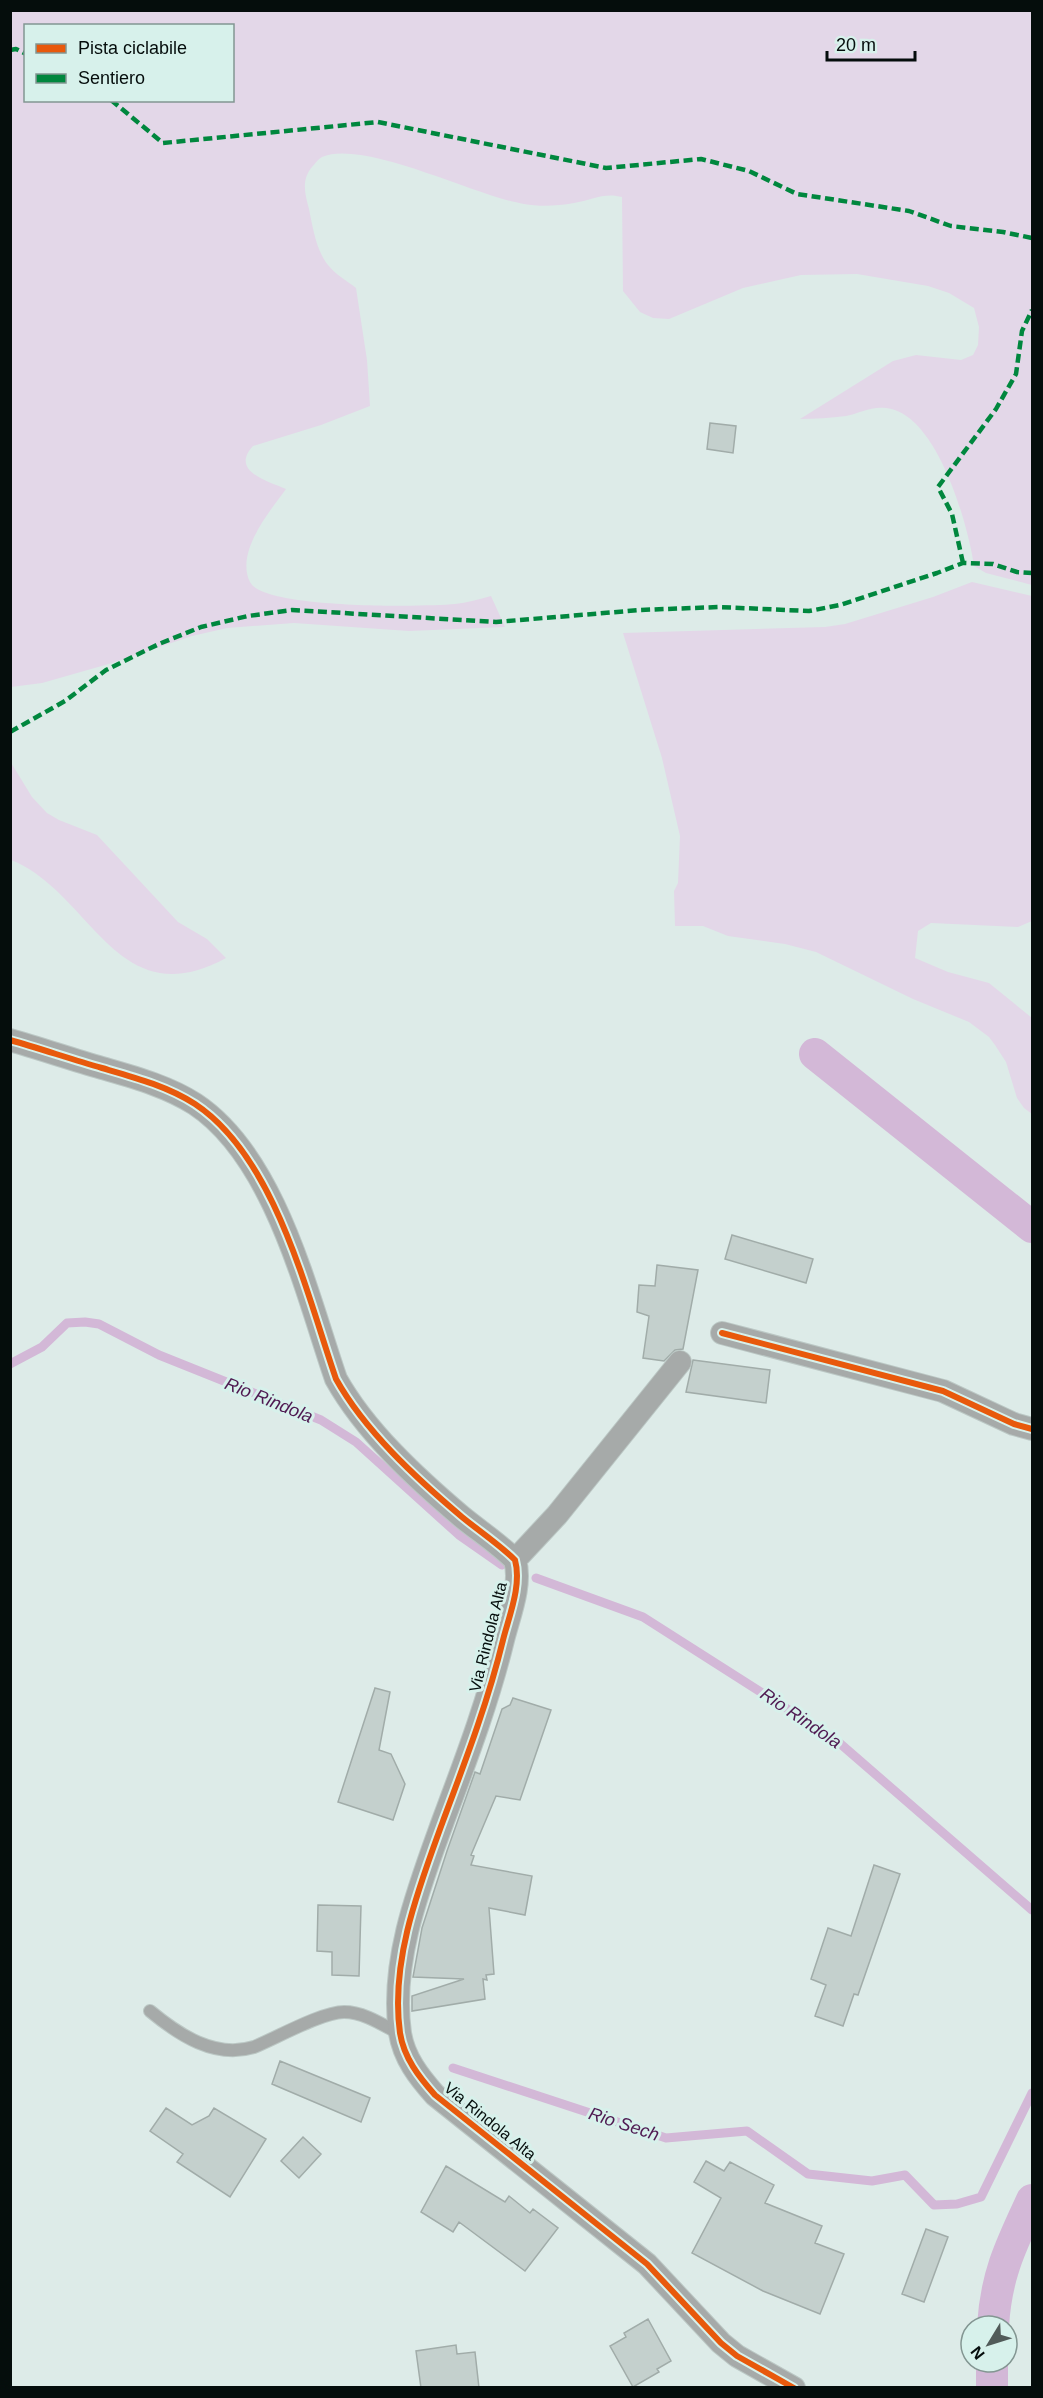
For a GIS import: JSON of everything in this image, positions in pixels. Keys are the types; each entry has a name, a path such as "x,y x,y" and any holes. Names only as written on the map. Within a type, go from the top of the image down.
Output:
{"street":[{"path":"10,1040 114,1071 170,1092 193,1103 228,1132 262,1184 287,1237 336,1379 347,1399 362,1418 439,1497 515,1560 557,1515 680,1362"},
{"path":"722,1333 943,1391 1014,1424 1032,1429"},
{"name":"Via Rindola Alta","path":"515,1560 517,1568 515,1593 496,1671 414,1900 398,1992 400,2034 406,2055 419,2078 435,2095 647,2264 721,2343 737,2356 794,2388"}],"lane":[{"path":"150,2011 184,2036 228,2051 241,2051 254,2047 330,2014 344,2012 363,2015 400,2034"}],"shaded area":[{"path":"10,11 1032,11 1032,585 986,573 974,566 965,524 947,473 935,449 920,429 904,415 881,408 846,416 800,419 893,361 916,355 961,360 973,355 978,345 979,327 974,308 949,293 928,286 857,274 801,275 743,288 669,319 653,318 640,312 623,291 622,197 604,196 561,205 530,205 503,199 391,162 341,154 322,157 318,160 306,177 305,193 316,239 324,259 334,271 356,288 367,360 370,406 321,425 253,446 247,455 248,468 261,478 286,489 256,532 247,558 250,582 261,591 283,597 346,604 438,605 464,603 491,596 505,627 409,631 294,623 227,628 192,636 112,663 42,683 11,687"},
{"path":"972,582 1032,596 1032,921 1018,927 931,923 918,931 915,958 948,972 989,983 1032,1018 1032,1114 1017,1098 1006,1062 995,1045 989,1037 969,1022 913,999 816,952 785,944 728,936 703,926 675,926 674,891 678,883 680,836 662,758 623,633 825,627 845,624 933,597"},
{"path":"10,761 32,797 47,813 97,835 178,922 207,939 226,958 189,972 157,972 131,962 108,943 39,876 11,860"}],"building":[{"path":"710,423 736,426 733,453 707,449"},
{"path":"732,1235 813,1259 806,1283 725,1259"},
{"path":"657,1265 698,1270 683,1349 675,1350 664,1361 643,1358 649,1316 637,1312 639,1285 655,1286"},
{"path":"693,1360 770,1370 766,1403 686,1392"},
{"path":"375,1688 390,1692 379,1750 391,1754 405,1784 393,1820 338,1802"},
{"path":"513,1698 551,1710 520,1800 496,1796 471,1855 474,1856 471,1865 532,1876 525,1915 489,1908 494,1974 486,1975 487,1980 483,1979 485,1999 412,2011 412,1996 464,1979 413,1977 422,1928 475,1772 480,1774 502,1709 510,1705"},
{"path":"874,1865 900,1874 858,1995 854,1994 843,2026 815,2016 826,1985 811,1979 828,1928 851,1936"},
{"path":"318,1905 361,1906 359,1976 332,1975 332,1952 317,1951"},
{"path":"280,2061 370,2098 361,2122 272,2084"},
{"path":"166,2108 192,2125 209,2116 214,2108 266,2139 230,2197 177,2162 183,2154 150,2131"},
{"path":"303,2137 321,2154 299,2178 281,2161"},
{"path":"706,2161 724,2171 730,2162 774,2185 765,2203 822,2226 815,2243 844,2254 820,2314 763,2291 692,2253 721,2198 694,2182"},
{"path":"446,2166 505,2202 509,2196 530,2213 533,2209 558,2228 525,2271 459,2222 453,2232 421,2212"},
{"path":"926,2229 948,2237 924,2302 902,2294"},
{"path":"648,2319 671,2361 657,2369 659,2372 633,2387 610,2346 626,2337 624,2333"},
{"path":"456,2345 457,2354 475,2352 479,2388 421,2388 416,2351"}],"waterway":[{"path":"815,1054 1032,1227"},
{"name":"Rio Rindola","path":"10,1364 42,1347 67,1323 99,1324 159,1355 321,1420 356,1442 459,1535 502,1565"},
{"name":"Rio Rindola","path":"536,1578 643,1617 836,1740 1032,1910"},
{"name":"Rio Sech","path":"453,2068 666,2138 747,2131 808,2174 872,2181 905,2175 934,2205 957,2204 981,2197 1032,2093"},
{"path":"994,2314 1001,2276 1011,2246 1032,2200"},
{"path":"992,2374 992,2388"}],"marked path":[{"path":"10,50 16,49 24,53"},
{"path":"113,102 163,143 378,122 606,168 701,159 749,171 797,194 909,211 951,226 1032,238"},
{"path":"963,563 952,514 938,487 996,409 1016,374 1022,331 1032,310"},
{"path":"10,732 65,701 106,670 159,644 201,627 248,616 292,610 496,622 640,610 719,607 809,611 840,605 963,563 993,564 1017,572 1032,573"}],"cycle path":[{"path":"10,1040 161,1087 195,1104 223,1127 247,1157 267,1191 299,1268 336,1379 348,1398 376,1435 410,1470 462,1517 515,1560 516,1590 490,1686 416,1898 409,1925 399,1979 398,2006 400,2033 405,2051 413,2067 435,2095 647,2264 721,2343 737,2356 794,2388"},
{"path":"722,1333 943,1391 1014,1424 1032,1429"}]}
